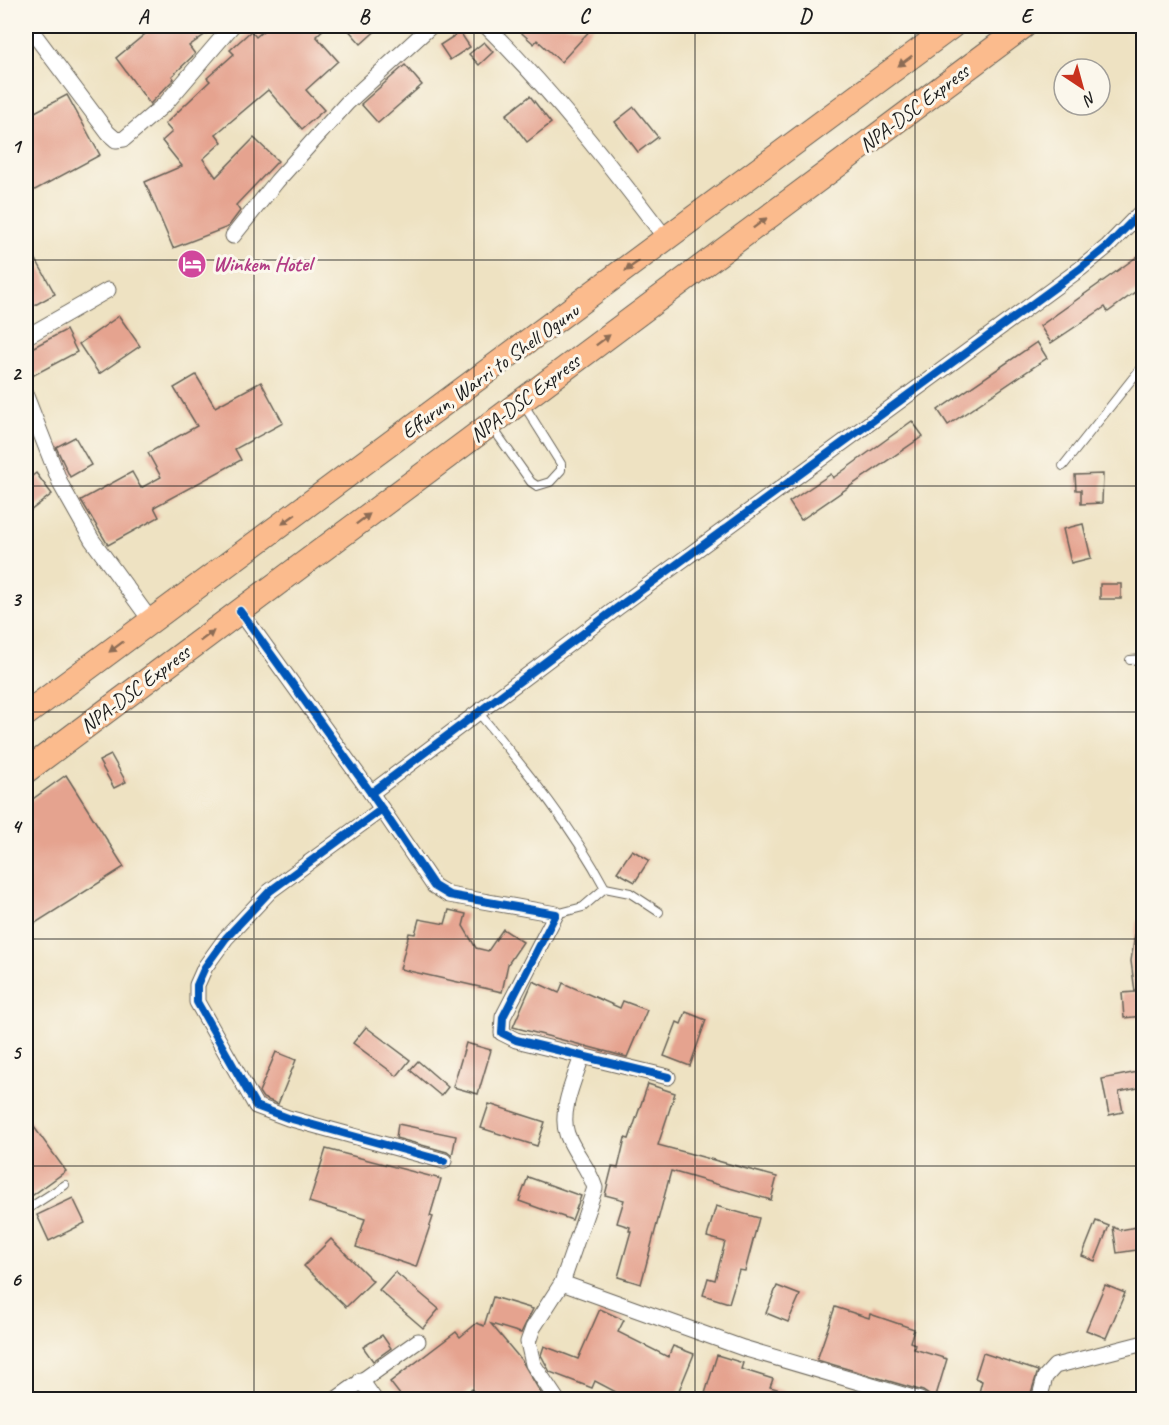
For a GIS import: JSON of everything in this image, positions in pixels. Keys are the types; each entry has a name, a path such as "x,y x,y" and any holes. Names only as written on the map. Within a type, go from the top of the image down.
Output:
{"main road":[{"name":"Effurun, Warri to Shell Ogunu","path":"26,714 667,240 952,26"},
{"name":"NPA-DSC Express","path":"26,771 1024,26"}],"street":[{"path":"28,26 108,134 116,140 124,139 166,103 232,26"},
{"path":"233,236 277,181 347,103 431,26"},
{"path":"486,26 536,75 605,159 667,240"},
{"path":"371,793 1080,269 1108,246 1143,209"},
{"path":"26,337 108,290"},
{"path":"26,396 61,485 81,522 151,621"},
{"path":"240,611 371,793 434,886 449,895 556,914 503,1017 500,1027 502,1034 516,1040 668,1077"},
{"path":"382,809 270,891 226,938 205,967 196,985 197,1002 256,1106 288,1118 444,1161"},
{"path":"557,1400 533,1364 528,1342 533,1328 562,1283 595,1188 591,1175 567,1133 565,1114 582,1056"},
{"path":"562,1283 743,1348 920,1400"},
{"path":"335,1400 418,1341"},
{"path":"1039,1400 1045,1377 1055,1366 1143,1343"},
{"path":"361,1380 375,1400"}],"lane":[{"path":"1063,466 1143,363"},
{"path":"490,424 531,482 537,486 550,482 561,470 561,464 521,401"},
{"path":"1130,660 1143,659"},
{"path":"478,712 538,786 592,864 605,888"},
{"path":"556,914 583,907 605,888 630,892 659,912"},
{"path":"26,1210 65,1185"}],"building":[{"path":"155,26 217,26 189,46 195,54 172,76 174,79 150,104 116,58"},
{"path":"269,26 327,26 316,36 338,61 306,90 324,110 302,129 268,90 216,134 222,142 203,159 216,177 254,138 278,161 236,205 240,211 228,227 173,248 145,182 182,166 162,141 172,132 165,124 210,81 207,78 234,54 230,50 251,31 256,37"},
{"path":"345,26 381,26 361,44"},
{"path":"514,26 594,26 561,62 537,40 534,44"},
{"path":"460,32 470,47 450,60 440,45"},
{"path":"484,42 493,52 479,65 469,54"},
{"path":"405,65 422,85 378,123 361,104"},
{"path":"26,95 35,112 67,95 100,155 33,191 26,176"},
{"path":"530,96 551,123 527,142 506,115"},
{"path":"634,107 658,137 638,152 615,122"},
{"path":"33,254 55,294 26,310 26,258"},
{"path":"1138,256 1143,264 1143,286 1108,312 1105,307 1051,343 1040,326"},
{"path":"119,316 140,346 99,374 79,344"},
{"path":"66,330 77,352 32,376 26,364 26,351"},
{"path":"1037,342 1047,358 948,425 938,410"},
{"path":"196,375 215,407 261,382 283,423 235,449 241,460 154,507 159,517 108,545 81,500 132,472 141,488 161,477 148,453 197,426 174,388"},
{"path":"912,421 923,436 801,520 789,502 831,474 833,478"},
{"path":"75,437 91,465 70,477 56,447"},
{"path":"36,473 52,494 26,514 26,481"},
{"path":"1103,474 1102,503 1081,504 1081,490 1076,490 1075,475"},
{"path":"1083,524 1091,558 1071,563 1063,529"},
{"path":"1100,584 1121,584 1121,599 1100,599"},
{"path":"111,755 126,782 114,788 99,761"},
{"path":"66,775 124,867 26,929 26,804"},
{"path":"632,850 649,860 635,882 617,872"},
{"path":"449,910 466,914 463,926 476,948 488,951 503,929 523,942 508,964 502,992 400,969 409,933 415,934 419,919 445,924"},
{"path":"1137,921 1143,921 1143,1016 1124,1018 1122,993 1135,992 1131,961"},
{"path":"533,981 559,993 563,983 620,1008 623,1001 647,1010 627,1057 513,1027"},
{"path":"686,1012 706,1020 690,1066 664,1056 677,1022 681,1024"},
{"path":"366,1027 410,1060 397,1076 353,1043"},
{"path":"466,1043 491,1050 478,1094 453,1087"},
{"path":"276,1052 296,1060 278,1104 263,1098 259,1092"},
{"path":"418,1061 448,1087 441,1096 410,1070"},
{"path":"1143,1071 1143,1087 1119,1092 1123,1112 1109,1115 1102,1079"},
{"path":"648,1084 675,1093 658,1145 777,1177 771,1200 671,1171 641,1284 618,1277 631,1231 629,1231 630,1227 617,1223 624,1200 605,1195 612,1167 618,1168 625,1138 629,1139"},
{"path":"489,1104 545,1122 537,1146 481,1128"},
{"path":"26,1116 66,1171 26,1200"},
{"path":"398,1124 456,1136 452,1156 447,1152 396,1138"},
{"path":"326,1149 441,1179 430,1216 433,1217 416,1267 356,1247 365,1219 309,1202"},
{"path":"528,1177 581,1196 572,1220 519,1201"},
{"path":"73,1198 85,1223 49,1241 37,1215"},
{"path":"716,1206 759,1218 745,1271 739,1270 729,1303 703,1295 708,1278 715,1280 725,1242 707,1237"},
{"path":"1096,1221 1109,1226 1095,1261 1082,1256"},
{"path":"1143,1226 1143,1249 1117,1253 1113,1227 1120,1230"},
{"path":"331,1239 373,1281 346,1307 304,1266"},
{"path":"395,1272 439,1309 423,1328 379,1290"},
{"path":"1105,1285 1125,1293 1106,1338 1086,1330"},
{"path":"777,1286 800,1295 788,1322 766,1313"},
{"path":"493,1297 533,1309 521,1333 491,1324 522,1361 545,1400 479,1400 472,1389 458,1400 404,1400 390,1382 456,1332 460,1337 477,1323 484,1326"},
{"path":"835,1307 869,1318 870,1314 914,1329 910,1342 915,1344 914,1349 947,1359 935,1399 923,1391 817,1360"},
{"path":"600,1309 624,1320 618,1332 668,1357 673,1346 694,1354 675,1400 631,1400 595,1381 592,1388 550,1372 541,1355 544,1346 578,1359"},
{"path":"382,1335 391,1348 373,1361 363,1347"},
{"path":"983,1353 1038,1371 1030,1396 1025,1395 1023,1400 977,1400 982,1381 975,1378"},
{"path":"717,1355 743,1363 741,1369 773,1379 770,1387 804,1397 803,1400 703,1400"}],"cycle path":[{"path":"371,793 617,608 1080,269 1108,246 1144,209"},
{"path":"240,611 371,793 434,886 449,895 556,914 503,1017 502,1033 516,1040 668,1077"},
{"path":"382,809 270,891 226,938 205,967 197,985 197,1002 256,1106 288,1118 444,1161"}],"place":[{"name":"Winkem Hotel","path":"192,264"}]}
